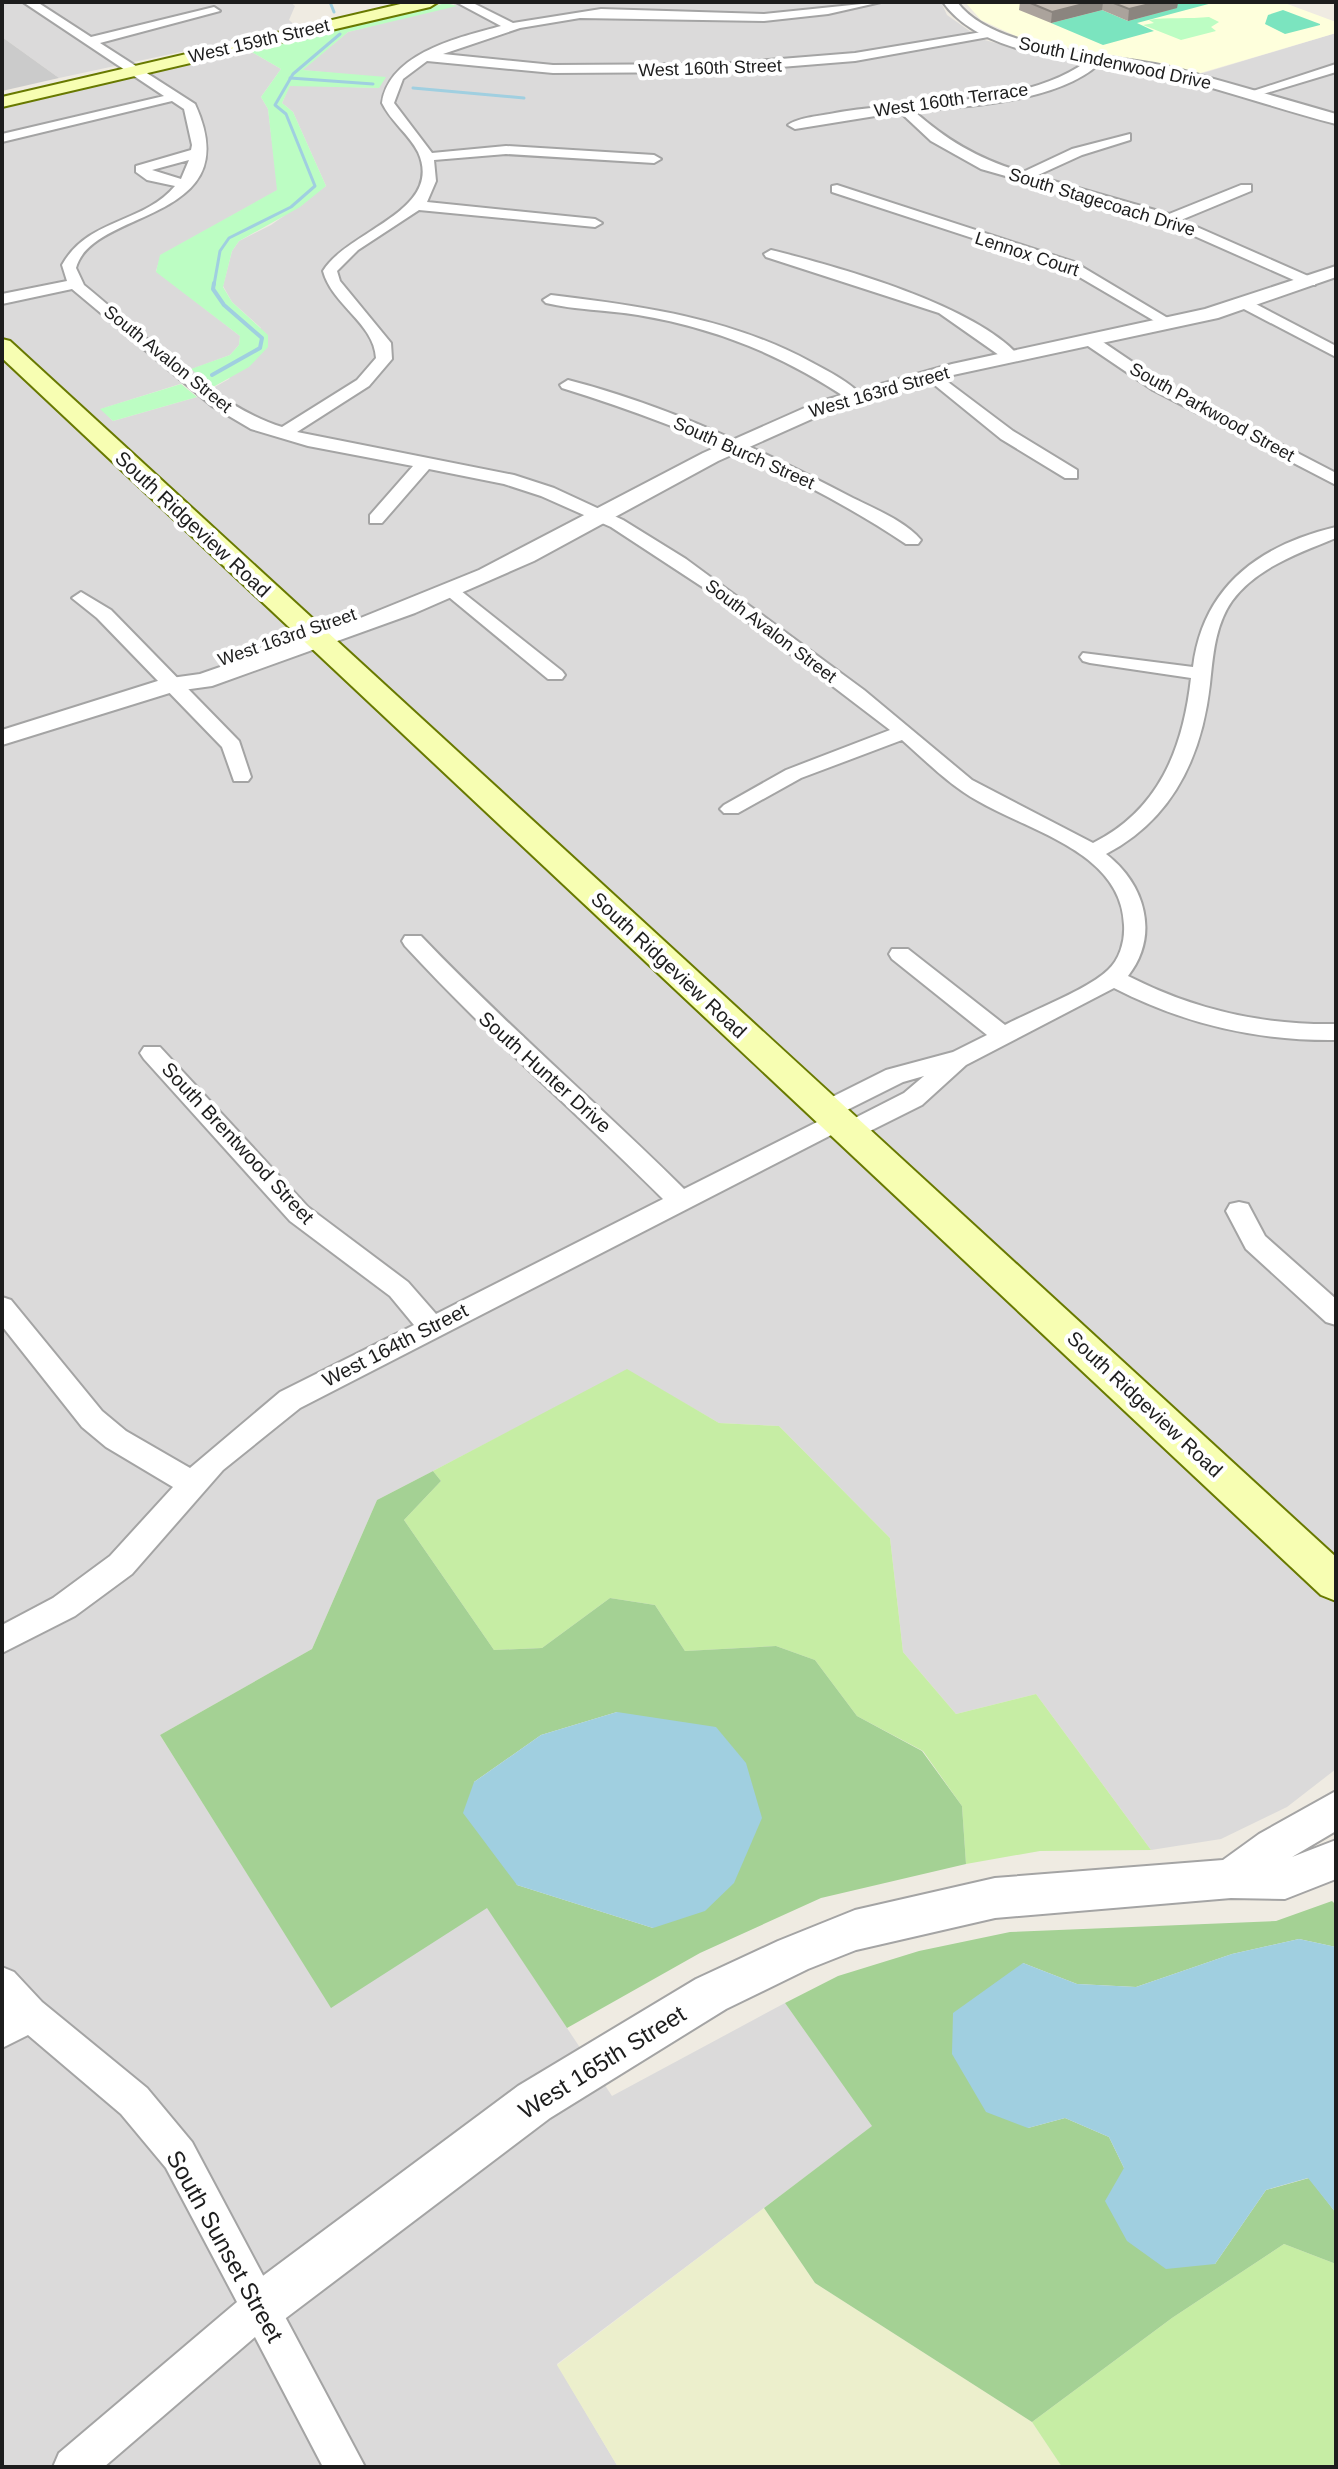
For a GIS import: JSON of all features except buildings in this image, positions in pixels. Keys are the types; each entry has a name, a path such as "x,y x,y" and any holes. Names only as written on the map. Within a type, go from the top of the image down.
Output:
{"main road":[{"name":"West 159th Street","path":"2,102 430,2"},
{"name":"West 159th Street","path":"2,96 135,69"},
{"name":"South Ridgeview Road","path":"2,346 1336,1583"}],"street":[{"path":"462,2 509,25"},
{"path":"789,2 804,14"},
{"path":"283,434 363,383 380,367 386,350 333,282 330,267 416,205 428,180 427,157 391,112 388,97 398,77 429,55 509,25 626,8 746,18 804,14 875,2"},
{"name":"South Lindenwood Drive","path":"950,2 961,17 990,33 1032,47 1166,71 1336,119"},
{"path":"2,299 77,283 69,274 69,263 78,250 155,209 185,184 197,162 193,117 178,96 35,3"},
{"path":"91,41 214,11"},
{"name":"West 160th Street","path":"429,55 500,66 697,70 786,66 868,56 990,33"},
{"name":"West 160th Terrace","path":"795,125 981,99 1053,84 1092,68 1099,58"},
{"path":"1250,94 1336,68"},
{"path":"2,138 178,96"},
{"name":"South Stagecoach Drive","path":"903,108 959,153 1021,178 1170,219 1310,282"},
{"path":"1021,178 1077,152 1125,137"},
{"path":"427,157 506,150 654,159"},
{"path":"185,184 152,177 141,169 197,153"},
{"path":"1170,219 1246,188"},
{"name":"Lennox Court","path":"837,189 1069,265 1168,323"},
{"path":"416,205 595,223"},
{"path":"771,254 944,310 1012,357"},
{"name":"West 163rd Street","path":"2,738 173,684 203,681 313,636 404,611 528,555 730,445 854,396 932,375 1247,305 1336,271"},
{"name":"South Avalon Street","path":"77,283 218,403 247,420 283,434 542,489 601,514 659,545 904,732 967,786 1091,853"},
{"path":"551,300 658,313 730,330 784,350 854,396"},
{"path":"1247,305 1336,352"},
{"name":"South Parkwood Street","path":"1091,341 1159,387 1336,480"},
{"path":"932,375 1007,435 1071,474"},
{"name":"South Burch Street","path":"568,385 634,406 730,445 845,499 912,540"},
{"path":"376,519 426,462"},
{"path":"1336,532 1261,565 1227,595 1206,636 1198,703 1186,748 1157,807 1126,835 1091,853 1119,879 1130,897 1138,926 1130,956 1114,978 1150,997 1214,1020 1297,1034 1336,1032"},
{"path":"451,589 555,675"},
{"path":"81,598 104,614 232,745 241,777"},
{"path":"1090,657 1201,674"},
{"path":"731,809 766,785 795,771 904,732"},
{"name":"South Hunter Drive","path":"413,941 487,1020 594,1115 681,1201"},
{"path":"900,954 1004,1036"},
{"name":"West 164th Street","path":"2,1640 64,1607 121,1565 193,1484 245,1434 290,1400 838,1121 913,1099 961,1058 1114,978"},
{"name":"South Brentwood Street","path":"152,1053 299,1214 399,1289 431,1327"},
{"path":"1239,1211 1255,1242 1336,1315"},
{"path":"2,1307 92,1419 116,1439 193,1484"},
{"path":"1231,1879 1273,1847 1336,1809"},
{"name":"West 165th Street","path":"73,2467 261,2307 534,2102 711,1994 855,1930 995,1898 1231,1879 1285,1880 1336,1859"},
{"name":"South Sunset Street","path":"2,1984 16,2022 134,2101 179,2155 345,2467"}],"shaded area":[{"path":"2,2 290,2 295,6 289,20 297,27 59,78 2,37"},
{"path":"451,2 941,2 947,15 981,39 1037,54 1119,65 1180,80 1336,33 1336,1769 1287,1807 1221,1839 1151,1850 1036,1694 956,1714 903,1652 890,1538 779,1426 719,1423 627,1370 377,1500 312,1649 160,1735 331,2007 487,1907 612,2096 785,2003 873,2126 557,2364 618,2467 2,2467 2,108 163,67 250,51 281,69 261,97 268,109 278,190 161,255 156,271 240,336 239,345 230,355 192,369 202,377 101,409 113,421 197,397 229,379 261,328 232,302 223,286 232,251 239,241 271,225 326,186 293,112 282,103 290,85 378,88 385,78 302,70 348,32 455,5"},
{"path":"965,2 1282,2 1336,22 1336,33 1197,74 1020,38 981,20"},
{"path":"2,37 59,78 2,91"},
{"path":"764,2208 815,2283 1032,2422 1062,2467 618,2467 557,2365"}],"green space":[{"path":"1162,2 1216,2 1137,23 1154,31 1103,45 1051,23 1102,10 1128,21 1176,8"},
{"path":"446,3 457,6 348,32 303,70 386,77 379,88 290,86 282,103 293,112 326,186 300,207 239,241 232,251 223,287 232,302 268,335 268,347 249,367 213,387 191,369 230,355 239,345 240,336 156,272 160,255 277,190 268,109 261,97 281,69 250,51"},
{"path":"1283,10 1320,25 1285,34 1265,24 1268,15"},
{"path":"1209,17 1219,22 1211,27 1216,31 1181,40 1143,25 1154,23 1149,20 1155,19"},
{"path":"181,384 197,397 113,421 100,409"},
{"path":"627,1369 719,1423 779,1426 890,1538 903,1652 956,1714 1036,1694 1151,1850 1040,1851 966,1864 962,1806 923,1751 857,1716 815,1660 776,1646 685,1651 655,1605 610,1598 542,1648 494,1650 404,1520 441,1481 433,1471"},
{"path":"433,1471 441,1481 404,1520 494,1650 542,1648 610,1598 655,1605 685,1651 776,1646 815,1660 857,1716 922,1751 962,1806 966,1864 821,1898 700,1953 567,2028 487,1908 331,2008 160,1735 312,1649 377,1500","holes":["617,1712 653,1928 517,1885 474,1782 541,1735"]},
{"path":"1332,1901 1336,1905 1336,1947 1299,1939 1232,1954 1136,1987 1077,1984 1023,1963 1028,2128 1065,2118 1109,2137 1124,2168 1215,2264 1266,2190 1309,2178 1336,2213 1336,2264 1284,2244 1172,2318 1032,2422 815,2283 764,2208 872,2126 785,2003 838,1976 919,1951 1010,1932 1276,1921"},
{"path":"1284,2244 1336,2264 1336,2467 1062,2467 1032,2422 1172,2318"}],"water":[{"path":"617,1712 716,1727 746,1763 762,1818 734,1883 705,1911 653,1928 517,1885 463,1813 474,1782 541,1735"},
{"path":"1299,1939 1336,1947 1336,2213 1308,2178 1266,2190 1215,2264 1166,2269 1127,2241 1105,2201 1124,2168 1109,2137 1065,2118 1028,2128 986,2112 952,2054 953,2013 1023,1963 1077,1984 1136,1987 1232,1954"}],"waterway":[{"path":"330,2 334,12"},
{"path":"291,78 340,34"},
{"path":"214,285 220,251 229,238 291,207 315,186 286,114 275,105 291,78"},
{"path":"291,78 373,84"},
{"path":"413,88 524,98"},
{"path":"212,375 260,348 262,338 224,305 213,289 214,283"}]}
